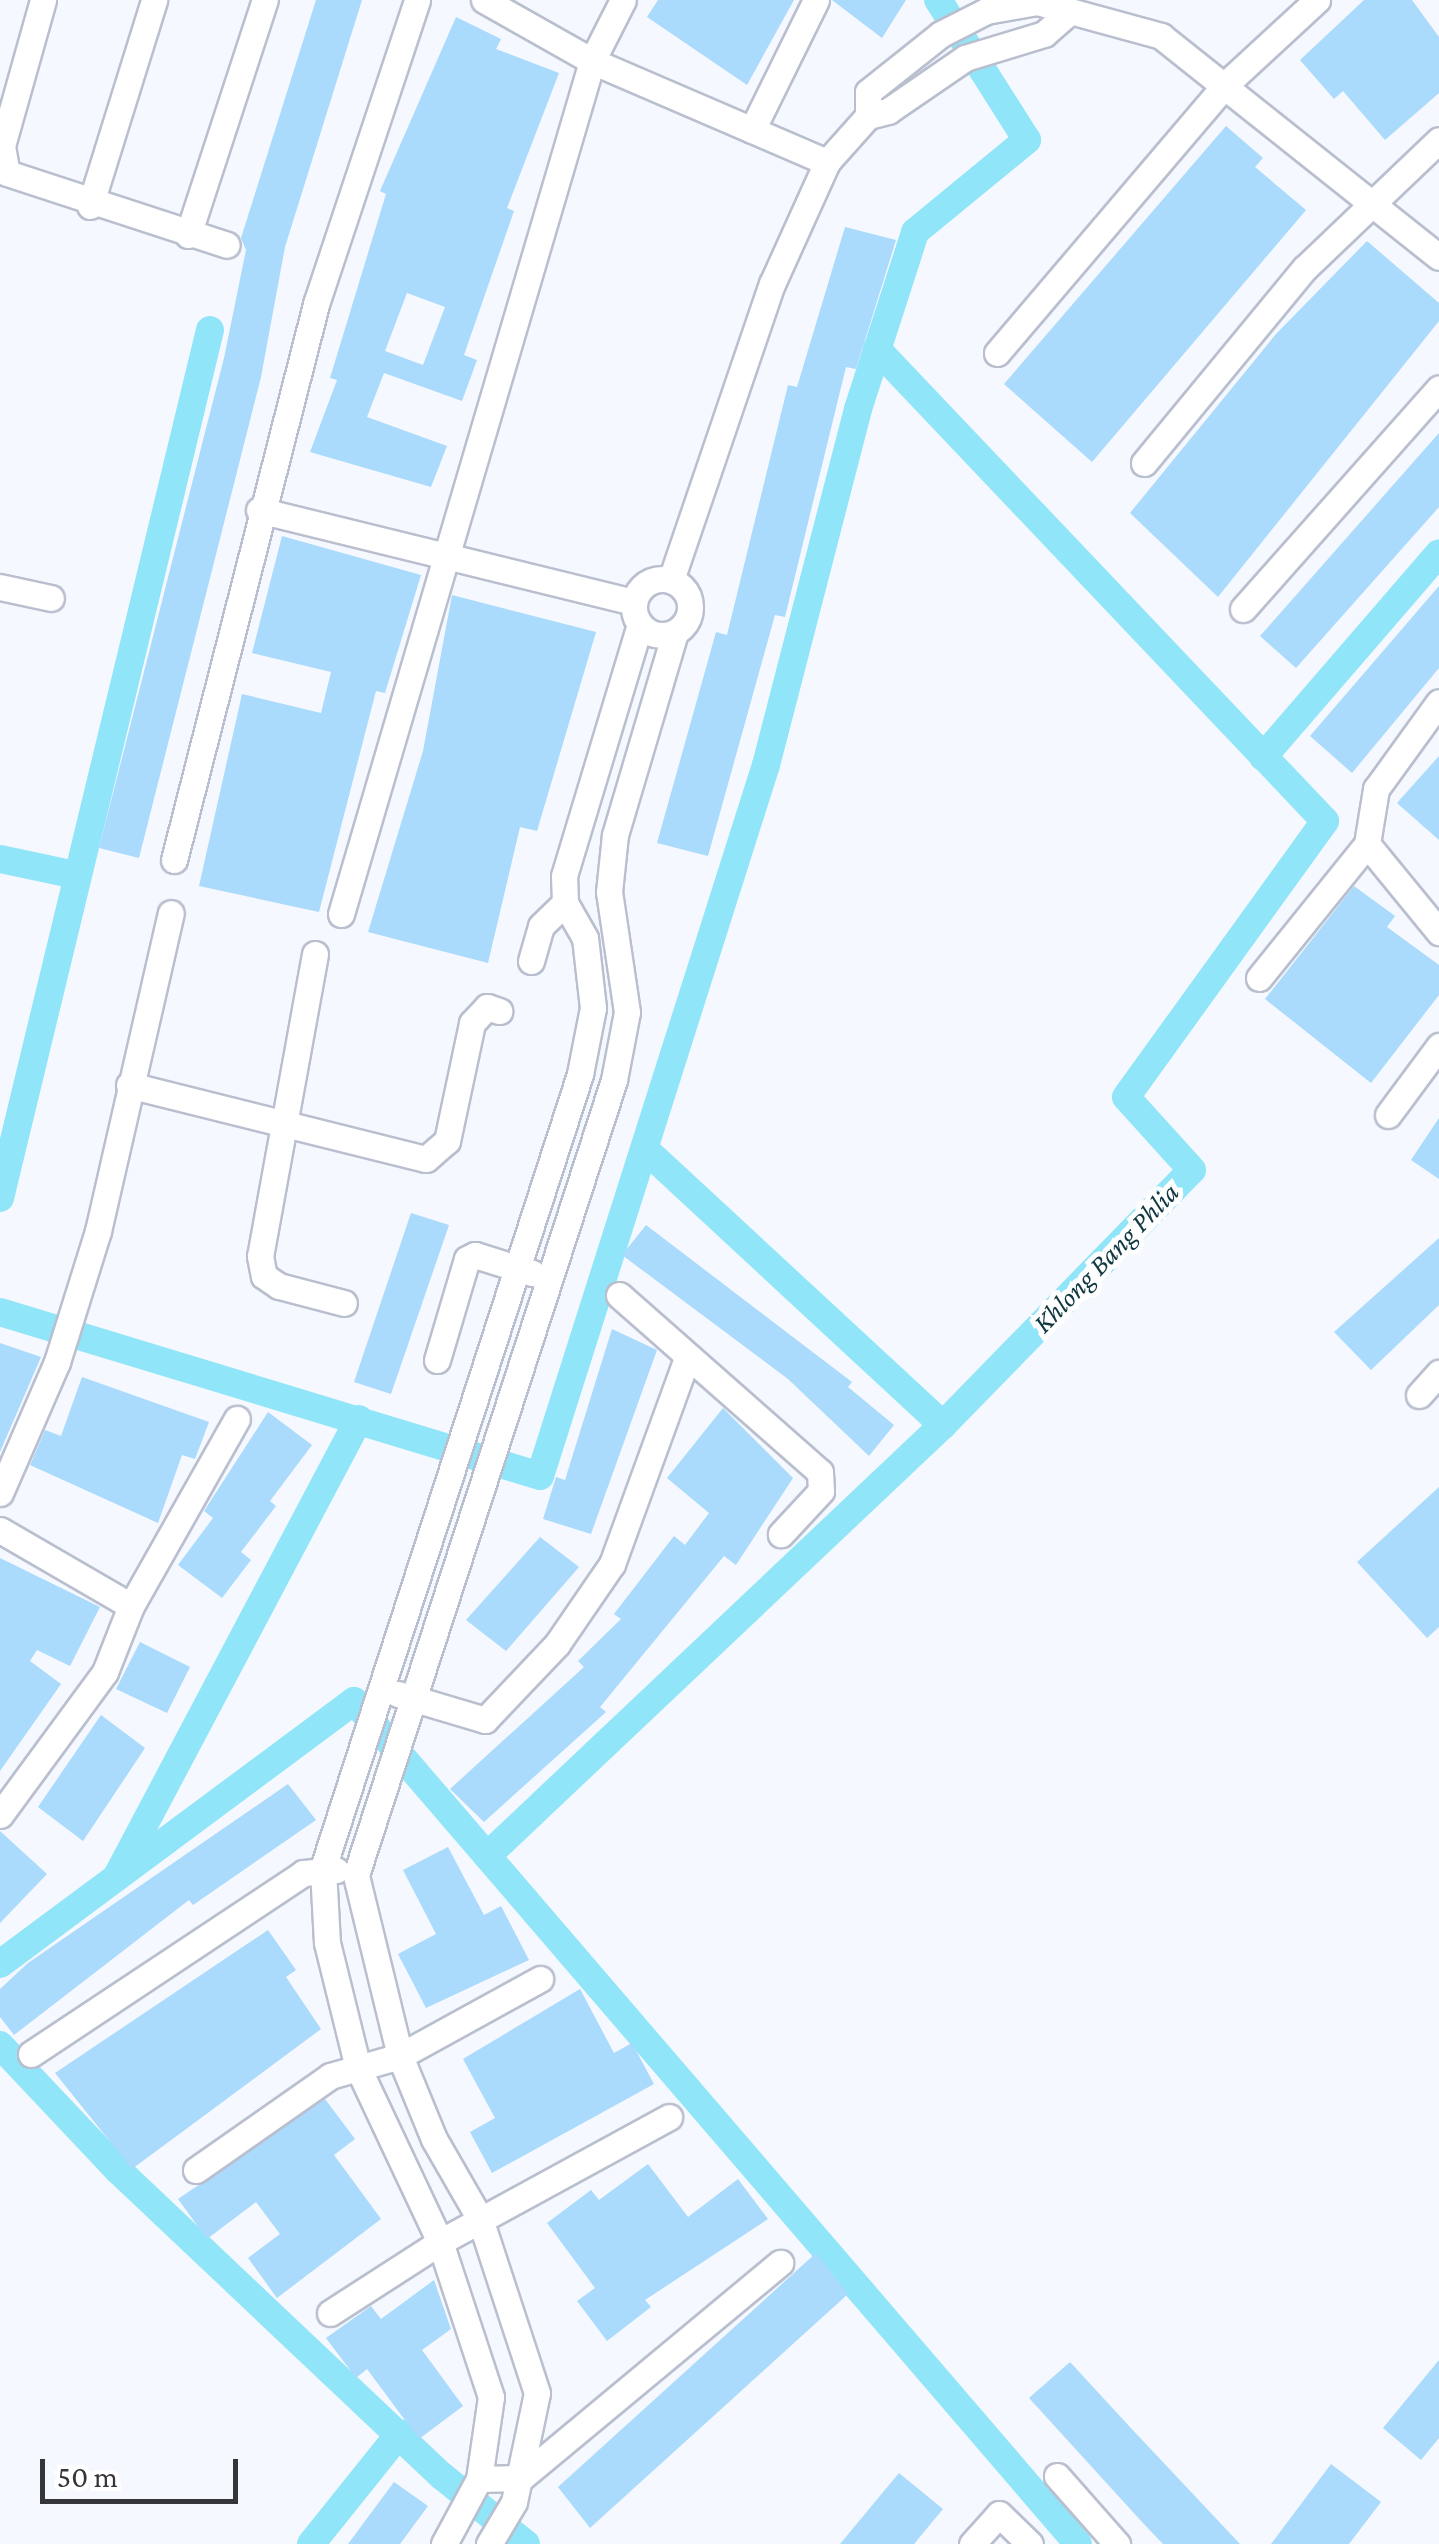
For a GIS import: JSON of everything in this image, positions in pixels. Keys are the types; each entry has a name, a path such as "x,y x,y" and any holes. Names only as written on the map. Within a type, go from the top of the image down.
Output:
{"street":[{"path":"43,0 1,146 7,173 19,182 90,206 227,245"},
{"path":"90,206 154,0"},
{"path":"188,235 265,0"},
{"path":"174,860 259,510 361,152 416,0"},
{"path":"484,0 592,61 827,162"},
{"path":"341,914 592,61 623,0"},
{"path":"752,130 816,0"},
{"path":"996,354 1226,84 1317,0"},
{"path":"868,116 868,92 961,23 1037,2 1082,12 1161,36 1439,256"},
{"path":"671,580 772,284 827,162 868,116 888,111 965,58 1044,34 1082,12"},
{"path":"1144,463 1366,202 1439,140"},
{"path":"1242,609 1439,388"},
{"path":"259,510 446,556 637,614 657,635 675,633"},
{"path":"489,2544 518,2490 538,2394 480,2219 434,2139 400,2056 356,1875 545,1278 614,1080 627,1012 609,892 615,835 675,633 690,600 671,580 652,581 637,614 576,829 565,903 541,926 531,961"},
{"path":"0,587 50,598"},
{"path":"1259,978 1367,844 1376,789 1439,702"},
{"path":"1367,844 1439,932"},
{"path":"444,2544 479,2479 491,2397 440,2242 358,2068 327,1943 323,1868 344,1792 580,1074 593,1008 585,938 565,903"},
{"path":"0,1492 57,1362 72,1304 98,1231 171,913"},
{"path":"315,954 281,1123 260,1256 264,1276 344,1303"},
{"path":"129,1086 426,1159 440,1152 472,1022 487,1007 499,1010"},
{"path":"1388,1115 1439,1046"},
{"path":"438,1360 466,1259 517,1268 545,1278"},
{"path":"619,1294 820,1472 821,1491 781,1534"},
{"path":"376,1697 408,1710 484,1720 558,1644 612,1564 687,1358"},
{"path":"1419,1395 1439,1374"},
{"path":"0,1815 105,1672 131,1606 237,1419"},
{"path":"0,1530 131,1606"},
{"path":"31,2054 255,1902 323,1868 356,1875"},
{"path":"196,2170 330,2076 400,2056 540,1979"},
{"path":"330,2312 440,2242 669,2117"},
{"path":"518,2490 780,2263"},
{"path":"1057,2476 1117,2544"},
{"path":"479,2479 518,2490"},
{"path":"972,2544 999,2514 1030,2544"}],"building":[{"path":"316,0 362,0 285,247 261,377 139,858 99,848 224,358 246,250 241,238"},
{"path":"658,0 794,0 747,85 647,17"},
{"path":"832,0 906,0 882,38"},
{"path":"1364,0 1412,0 1439,37 1439,93 1385,140 1343,91 1334,99 1300,60"},
{"path":"456,17 501,39 496,49 559,73 507,208 514,211 464,355 477,360 462,401 384,373 367,417 447,446 431,487 310,452 337,380 330,378 386,194 380,191","holes":["407,293 445,307 423,365 385,351"]},
{"path":"1226,126 1263,158 1255,167 1306,210 1092,462 1004,384"},
{"path":"845,227 896,240 856,369 846,367 785,617 775,615 708,856 657,843 716,632 727,635 788,385 797,387"},
{"path":"1367,241 1439,303 1439,321 1218,597 1130,513 1276,334"},
{"path":"1439,433 1439,507 1296,668 1260,636"},
{"path":"282,536 421,575 385,693 376,691 319,912 199,886 242,694 321,713 331,672 252,653"},
{"path":"1439,586 1439,668 1352,773 1310,736"},
{"path":"452,595 596,632 537,831 520,827 488,963 368,932 423,751"},
{"path":"1439,756 1439,840 1397,803"},
{"path":"1354,886 1395,916 1387,927 1439,965 1439,995 1371,1083 1265,999"},
{"path":"1439,1118 1439,1179 1411,1160"},
{"path":"411,1213 449,1225 391,1394 354,1382"},
{"path":"646,1225 852,1382 848,1387 894,1425 869,1456 788,1379 622,1255"},
{"path":"1439,1238 1439,1305 1371,1370 1334,1332"},
{"path":"612,1329 657,1350 591,1534 543,1519 556,1477 565,1480"},
{"path":"0,1343 41,1357 0,1452"},
{"path":"82,1377 209,1422 195,1459 182,1455 158,1523 30,1465 45,1430 61,1436"},
{"path":"723,1408 793,1478 736,1565 724,1556 600,1707 606,1712 484,1822 450,1789 584,1667 578,1661 621,1619 614,1614 674,1536 685,1545 709,1513 667,1478"},
{"path":"268,1412 312,1445 270,1501 276,1506 241,1552 251,1560 222,1598 178,1565 213,1518 204,1511"},
{"path":"1439,1487 1439,1627 1427,1638 1357,1562"},
{"path":"540,1537 579,1567 506,1651 466,1620"},
{"path":"0,1558 100,1607 70,1666 37,1650 30,1661 61,1684 0,1771"},
{"path":"140,1642 190,1667 167,1713 116,1689"},
{"path":"101,1715 145,1748 83,1841 38,1807"},
{"path":"288,1784 316,1820 193,1905 189,1900 14,2035 0,2017 0,1989 28,1963"},
{"path":"0,1831 47,1874 0,1923"},
{"path":"448,1847 484,1915 501,1906 529,1960 426,2008 398,1954 436,1934 403,1870"},
{"path":"268,1930 296,1970 286,1977 321,2029 132,2169 55,2073"},
{"path":"580,1989 614,2053 632,2043 654,2084 492,2173 470,2132 495,2118 463,2059"},
{"path":"325,2099 355,2139 334,2155 381,2219 277,2298 248,2258 280,2234 256,2202 207,2239 178,2199"},
{"path":"648,2164 688,2217 738,2179 768,2219 645,2300 651,2307 607,2341 577,2301 595,2288 547,2223 591,2190 599,2200"},
{"path":"816,2253 848,2294 590,2528 558,2487"},
{"path":"434,2280 451,2329 422,2350 463,2406 419,2439 367,2369 356,2378 326,2338 371,2306 381,2319"},
{"path":"1439,2360 1439,2438 1421,2460 1383,2428"},
{"path":"1070,2362 1240,2544 1163,2544 1142,2522 1029,2398"},
{"path":"1331,2464 1381,2502 1349,2544 1271,2544"},
{"path":"899,2473 943,2509 914,2544 840,2544"},
{"path":"394,2482 428,2506 400,2544 348,2544"}],"waterway":[{"path":"0,1312 540,1476 766,765 858,409 915,232 1027,140 938,0"},
{"path":"0,1198 210,330"},
{"name":"Khlong Bang Phlia","path":"487,1856 943,1425 1192,1170 1126,1097 1325,821 877,349"},
{"name":"Khlong Bang Phlia","path":"1263,757 1439,553"},
{"path":"0,859 76,875"},
{"path":"648,1152 943,1425"},
{"path":"117,1876 359,1419"},
{"path":"0,1964 354,1701 1078,2544"},
{"path":"0,2045 118,2170 442,2476 526,2544"},
{"path":"311,2544 400,2433"}]}
